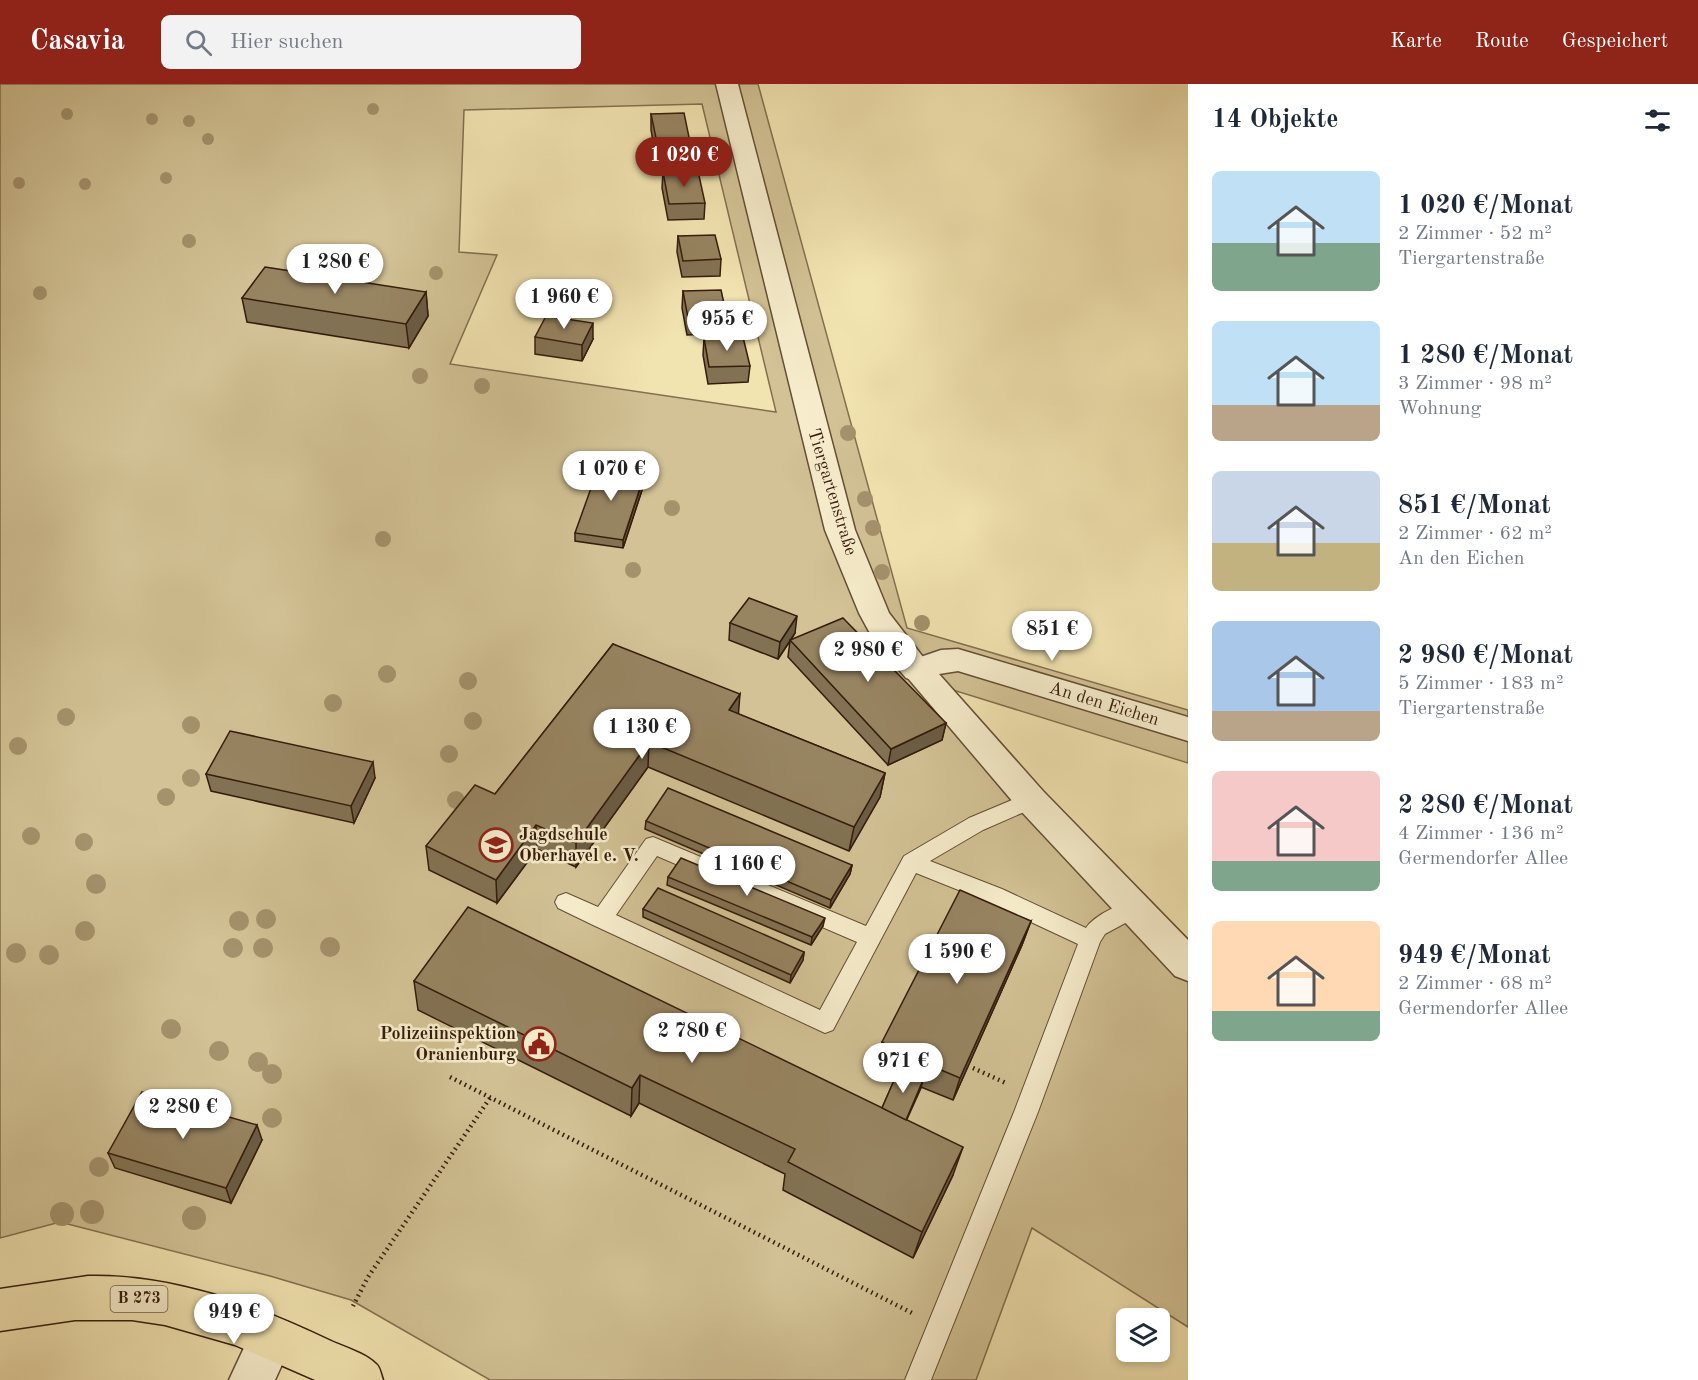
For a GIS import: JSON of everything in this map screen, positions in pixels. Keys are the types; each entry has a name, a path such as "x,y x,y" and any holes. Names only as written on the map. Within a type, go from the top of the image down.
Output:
{"main road":[{"name":"B 273","path":"0,1310 100,1296 148,1300 210,1315 272,1338 336,1365 361,1380"}],"street":[{"name":"Tiergartenstraße","path":"728,84 840,530 879,622 917,670 1031,800 1188,965"},
{"name":"An den Eichen","path":"917,670 941,661 958,660 1188,729"},
{"path":"251,1380 272,1338"}],"lane":[{"path":"566,902 825,1023 911,862 976,824 1031,800"},
{"path":"601,919 653,845 870,938"},
{"path":"911,862 994,895 1090,940"},
{"path":"918,1380 1032,1096 1090,940 1097,928 1134,908"}],"path":[{"path":"973,1068 1032,1096"},
{"path":"450,1077 939,1327"},
{"path":"353,1306 368,1277 490,1098"}],"shaded area":[{"path":"0,84 758,84 907,628 1188,710 1188,763 950,689 966,713 1188,939 1188,1327 1170,1316 1170,1308 1158,1308 1032,1228 976,1380 490,1380 351,1300 270,1276 60,1222 0,1238","holes":["702,104 776,412 450,364 497,255 459,252 464,110"]}],"building":[{"path":"684,113 690,142 657,143 651,114"},
{"path":"698,171 705,203 669,204 663,172"},
{"path":"715,235 721,259 683,261 678,236"},
{"path":"265,267 426,292 406,324 242,298"},
{"path":"721,290 727,317 688,318 683,291"},
{"path":"546,316 593,323 582,345 535,337"},
{"path":"743,337 750,366 709,367 704,338"},
{"path":"600,463 646,470 623,540 575,533"},
{"path":"749,598 797,616 780,642 730,623"},
{"path":"843,618 946,723 891,749 790,640"},
{"path":"613,644 740,694 729,710 885,773 854,827 649,742 576,843 536,825 496,880 426,846 475,785 495,794"},
{"path":"230,731 373,762 351,806 206,774"},
{"path":"668,788 852,865 831,900 646,821"},
{"path":"681,858 825,918 812,937 668,877"},
{"path":"658,888 804,952 791,975 643,909"},
{"path":"960,890 1031,921 960,1078 903,1054 882,1042"},
{"path":"468,907 963,1147 922,1232 788,1162 795,1149 640,1075 632,1088 414,981"},
{"path":"899,1069 923,1080 906,1120 882,1108"},
{"path":"142,1092 257,1125 226,1188 108,1153"}],"place":[{"name":"Jagdschule Oberhavel e. V.","path":"496,845"},
{"name":"Polizeiinspektion Oranienburg","path":"539,1044"}]}
